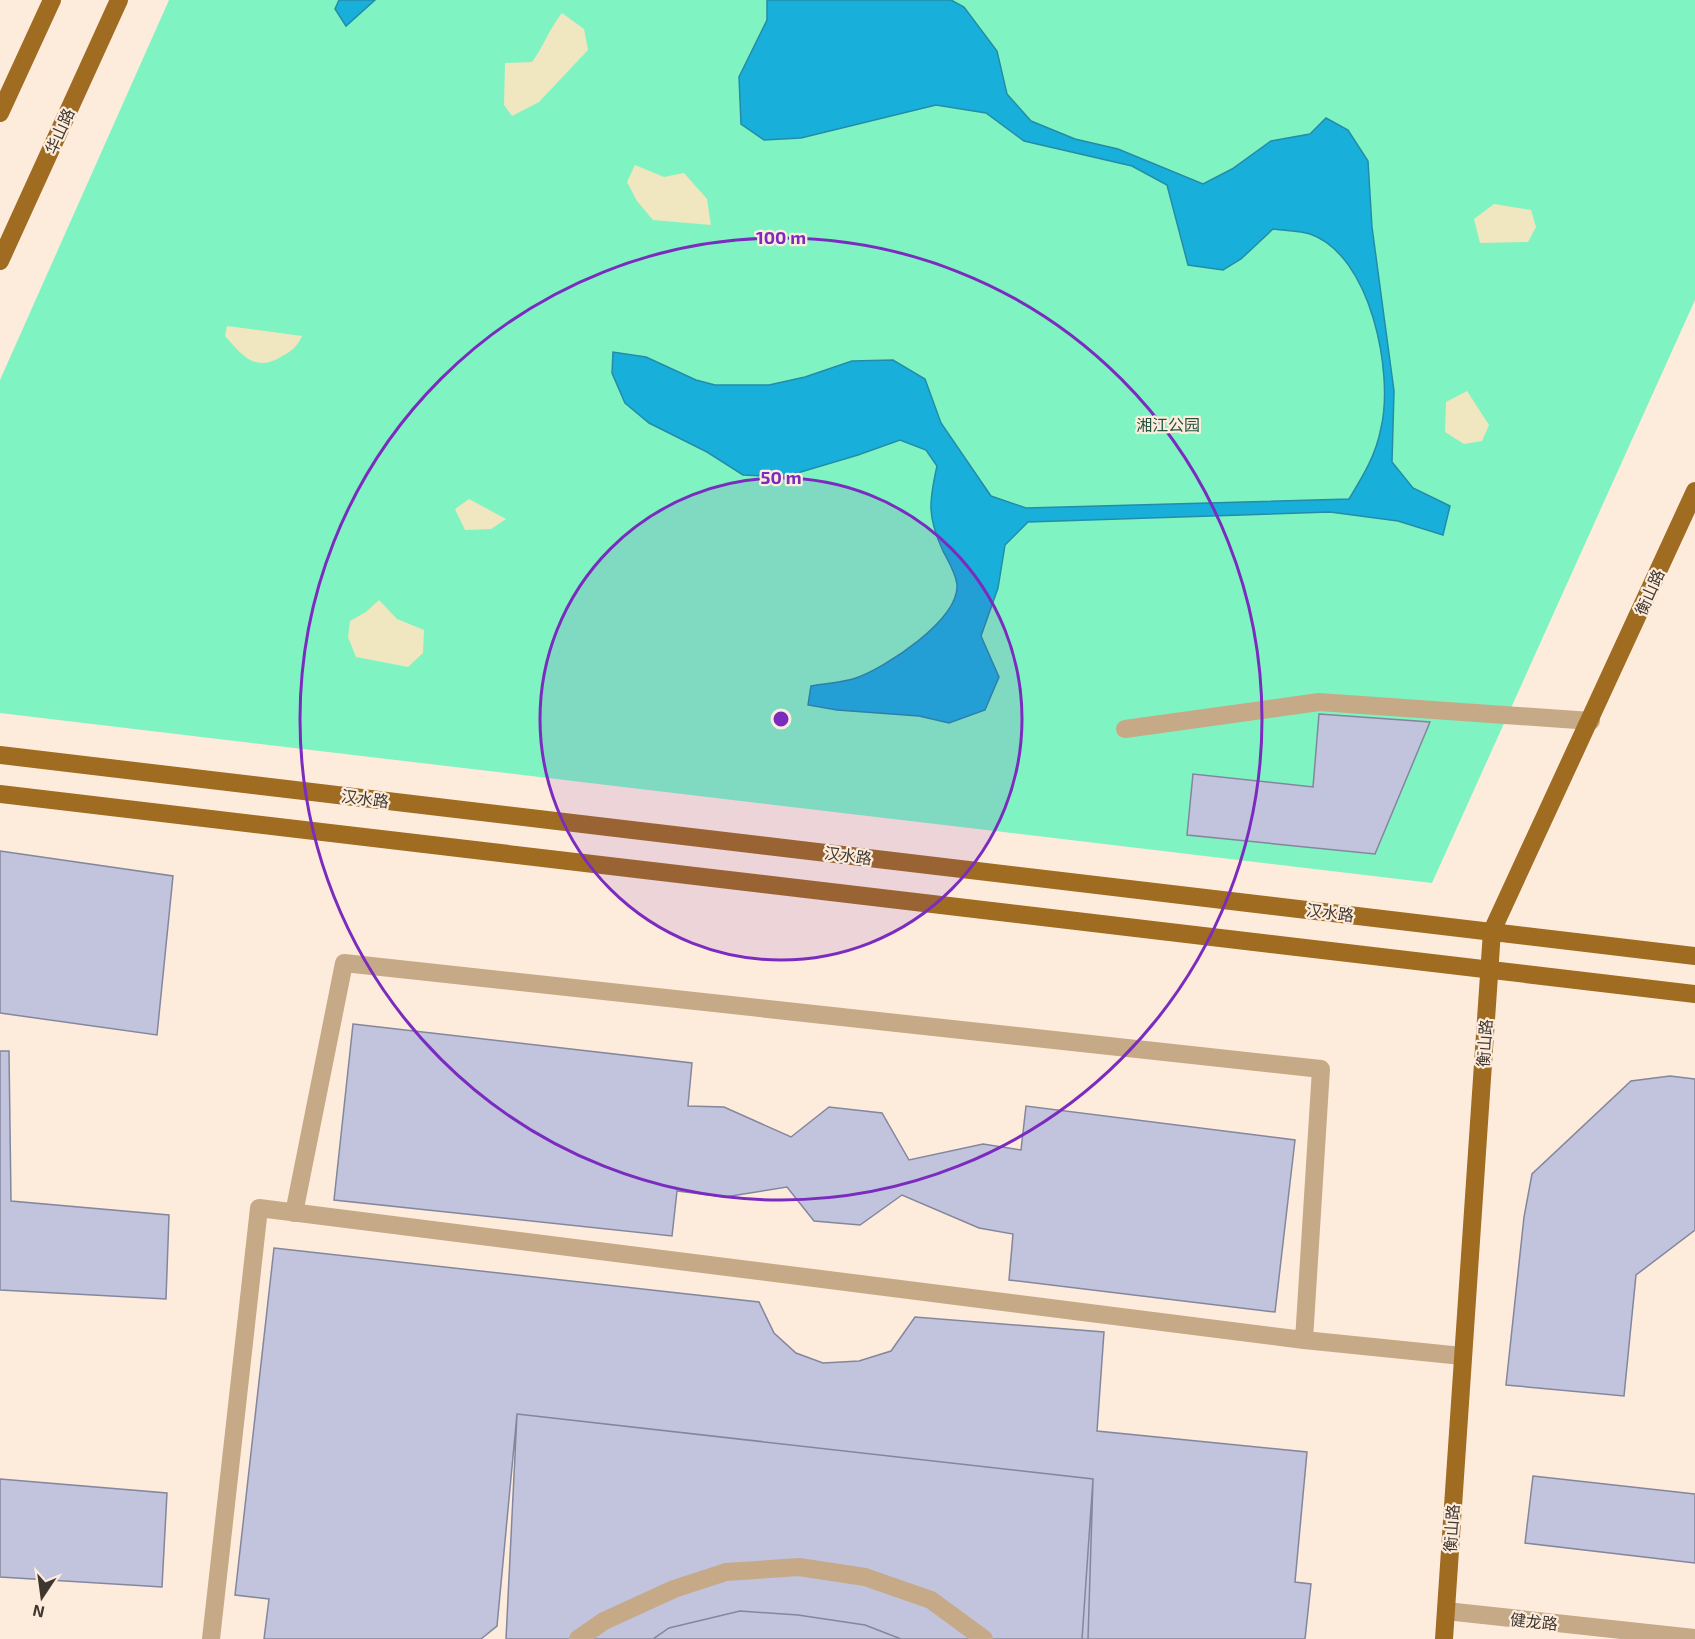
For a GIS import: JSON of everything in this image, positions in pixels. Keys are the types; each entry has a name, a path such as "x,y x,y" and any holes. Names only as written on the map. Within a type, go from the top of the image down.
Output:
{"main road":[{"path":"0,112 52,0"},
{"name":"华山路","path":"0,261 119,0"},
{"name":"衡山路","path":"1444,1639 1492,931 1693,502"},
{"name":"汉水路","path":"0,755 1695,957"},
{"path":"0,794 1695,994"}],"street":[{"path":"1125,729 1319,702 1591,721"},
{"path":"294,1213 344,963 1321,1069 1304,1340"},
{"path":"211,1639 259,1208 1304,1340 1462,1356"},
{"path":"578,1639 604,1621 674,1588 726,1572 799,1567 865,1577 931,1600 984,1639"},
{"name":"健龙路","path":"1446,1611 1695,1638"}],"green space":[{"name":"湘江公园","path":"169,0 1695,0 1695,300 1432,883 0,713 0,380"}],"sand":[{"path":"562,13 584,29 588,50 539,102 512,116 504,105 505,63 532,62"},
{"path":"635,165 664,177 684,173 707,199 711,225 653,220 637,201 627,182"},
{"path":"1494,204 1531,210 1536,227 1528,242 1480,243 1474,219"},
{"path":"227,326 302,336 298,344 290,351 270,362 262,363 249,359 237,349 225,336"},
{"path":"1467,391 1489,425 1482,441 1464,444 1445,432 1446,402"},
{"path":"469,499 506,519 491,529 465,530 455,509"},
{"path":"379,600 397,619 424,630 423,653 408,667 356,657 348,637 350,621 366,612"}],"water":[{"path":"339,0 375,0 346,26 335,9"},
{"path":"767,0 951,0 964,7 997,51 1007,94 1031,121 1075,139 1118,149 1203,184 1232,169 1271,141 1310,134 1326,118 1348,130 1368,161 1372,227 1394,391 1392,462 1413,488 1450,506 1443,535 1398,521 1330,512 1028,522 1005,545 998,588 981,636 999,677 985,710 949,723 919,716 837,710 808,705 811,686 851,680 884,664 934,627 954,599 957,585 955,576 938,539 932,518 931,499 937,466 926,450 900,440 784,477 743,475 707,452 649,423 625,403 612,373 613,352 646,357 696,380 715,385 769,385 805,377 852,361 893,360 925,379 941,423 991,496 1026,508 1349,499 1368,465 1379,438 1384,405 1384,377 1373,318 1363,290 1349,265 1331,246 1310,234 1273,229 1241,259 1223,270 1188,265 1167,185 1132,166 1024,141 986,113 936,105 801,138 764,140 741,124 739,77 767,20"}],"building":[{"path":"1319,714 1430,722 1375,854 1187,835 1193,774 1313,787"},
{"path":"0,851 173,876 157,1035 0,1013"},
{"path":"353,1024 692,1063 688,1106 724,1107 791,1137 829,1107 882,1113 909,1160 983,1144 1021,1150 1026,1106 1295,1140 1275,1312 1009,1280 1013,1234 979,1228 902,1195 860,1225 814,1221 787,1187 725,1197 677,1191 672,1236 334,1200"},
{"path":"0,1051 9,1051 11,1201 169,1215 166,1299 0,1290"},
{"path":"1670,1076 1695,1079 1695,1230 1636,1275 1624,1396 1506,1385 1524,1217 1532,1174 1631,1081"},
{"path":"274,1248 759,1302 774,1333 796,1353 823,1363 859,1361 891,1351 915,1317 1104,1332 1097,1431 1307,1452 1295,1582 1311,1584 1305,1639 1082,1639 1093,1479 517,1414 497,1626 481,1639 264,1639 269,1599 235,1595"},
{"path":"517,1414 1093,1479 1088,1639 506,1639"},
{"path":"1533,1476 1695,1494 1695,1563 1525,1543"},
{"path":"0,1479 167,1493 162,1587 0,1577"},
{"path":"740,1611 798,1615 865,1625 901,1639 653,1639 669,1628"}]}
